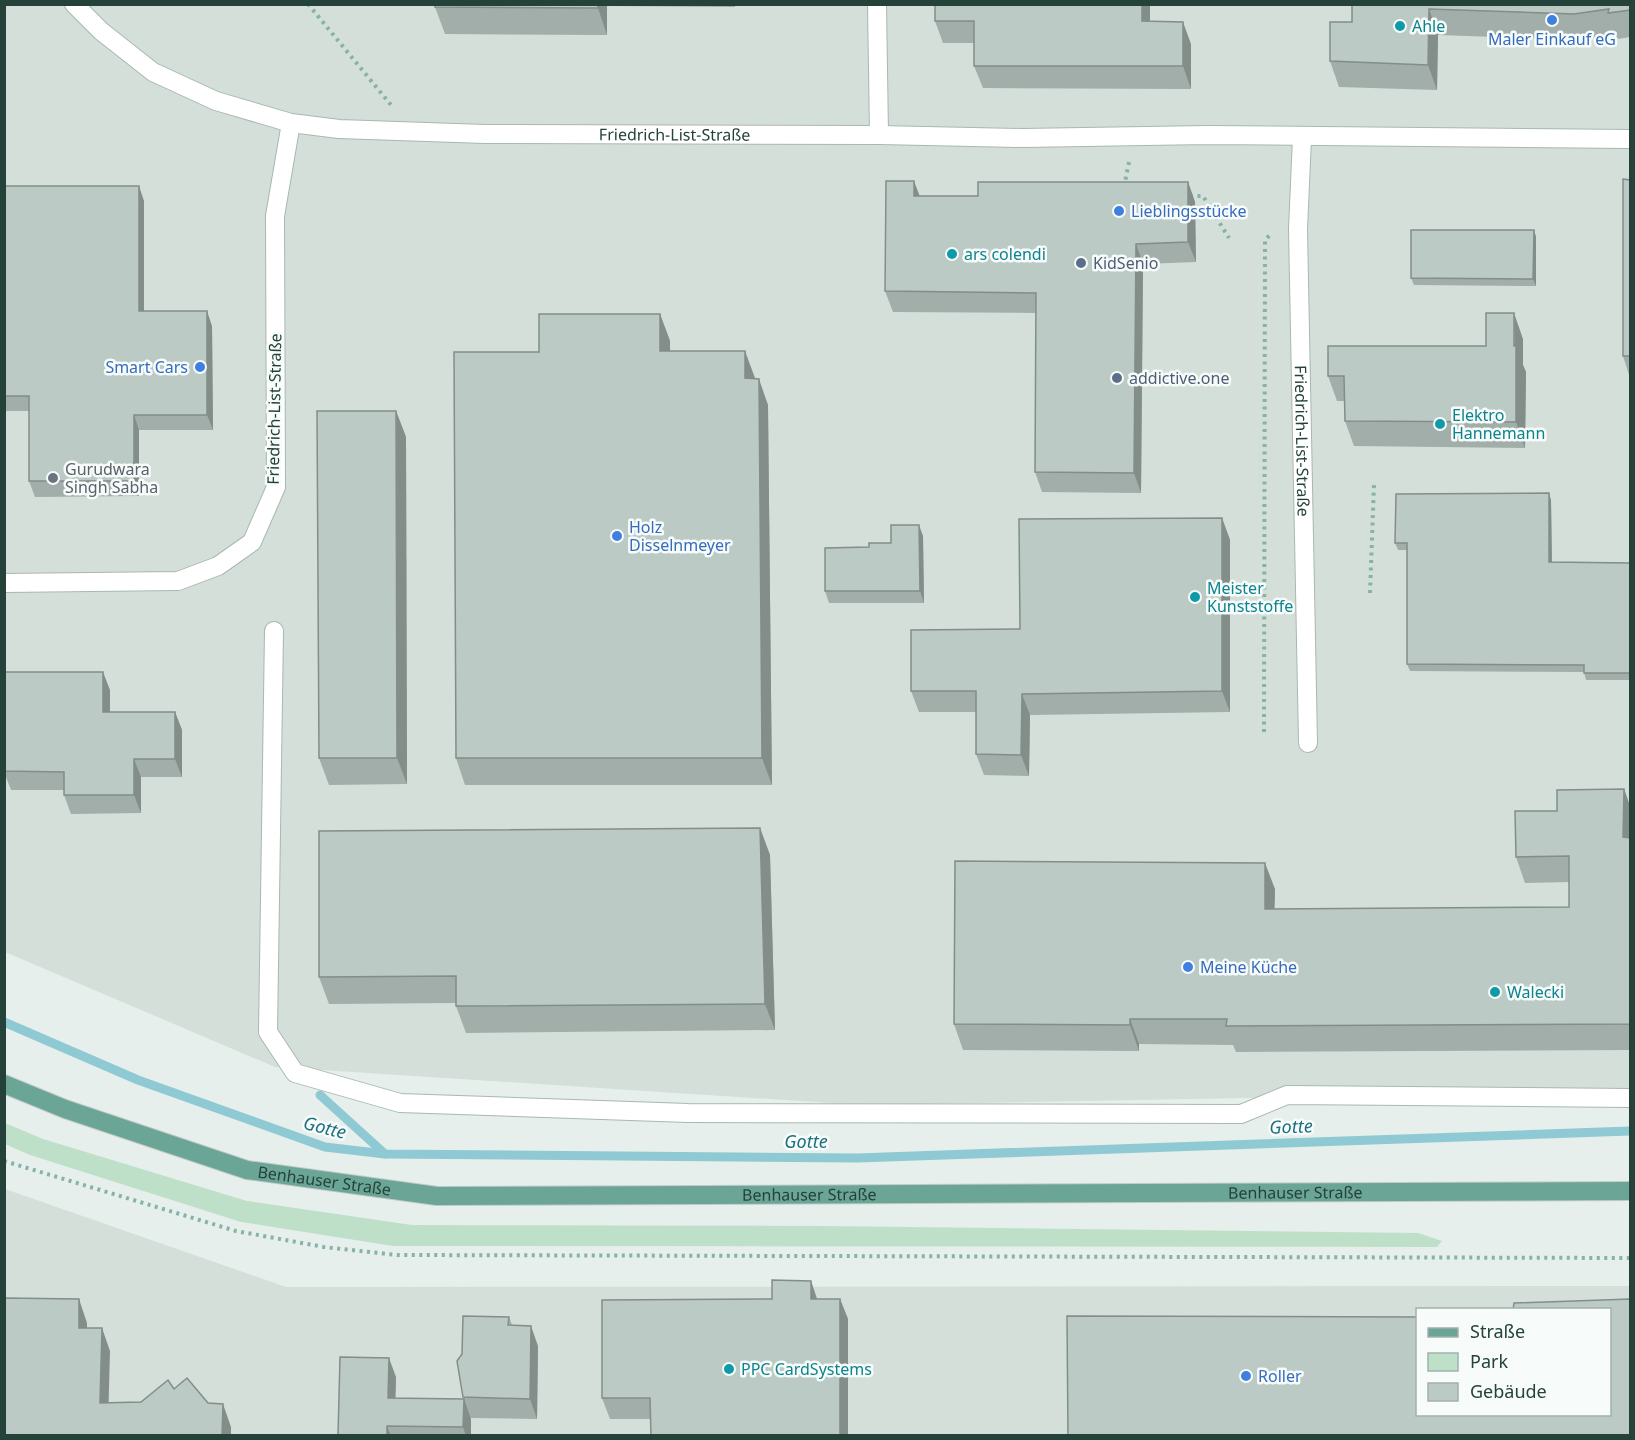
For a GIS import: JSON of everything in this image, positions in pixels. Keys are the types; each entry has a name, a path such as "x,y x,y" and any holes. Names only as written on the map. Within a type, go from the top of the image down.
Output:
{"main road":[{"name":"Benhauser Straße","path":"4,1084 65,1109 248,1170 437,1196 1630,1191"}],"street":[{"name":"Friedrich-List-Straße","path":"74,4 101,31 153,72 216,101 291,123 402,132 1023,138 1207,135 1302,138 1630,139"},
{"path":"877,4 879,135"},
{"name":"Friedrich-List-Straße","path":"4,583 178,581 218,566 252,542 276,487 275,216 291,123"},
{"name":"Friedrich-List-Straße","path":"1302,138 1298,229 1308,743"},
{"path":"274,631 268,1032 295,1073 400,1102 688,1113 1241,1114 1287,1095 1630,1098"}],"path":[{"path":"308,4 399,115 402,132"},
{"path":"1122,196 1130,158"},
{"path":"1180,196 1203,196 1229,238"},
{"path":"1264,732 1265,240 1277,228"},
{"path":"1370,593 1374,484"},
{"path":"4,1161 236,1232 324,1247 397,1255 1630,1258"}],"shaded area":[{"path":"4,5 1630,5 1630,1091 862,1105 275,1067 5,952"},
{"path":"5,1189 286,1287 1630,1286 1630,1435 5,1436"}],"green space":[{"path":"5,1123 43,1139 247,1201 412,1225 822,1226 1418,1233 1442,1241 1437,1247 393,1246 241,1222 30,1155 5,1144"}],"building":[{"path":"435,4 598,4 598,8 435,7"},
{"path":"935,4 1142,4 1142,21 1183,22 1183,66 974,66 974,21 935,21"},
{"path":"1352,4 1630,4 1630,10 1608,13 1609,9 1574,14 1429,9 1428,65 1330,61 1330,22 1352,22"},
{"path":"1623,179 1630,180 1630,356 1623,356"},
{"path":"886,181 914,181 914,196 978,196 978,182 1188,182 1188,242 1136,244 1134,473 1035,472 1036,293 885,291"},
{"path":"4,186 139,186 139,311 207,311 207,415 134,415 134,481 29,481 29,396 4,396"},
{"path":"1411,230 1534,230 1533,279 1411,278"},
{"path":"1486,313 1514,313 1516,422 1345,421 1344,376 1328,376 1328,346 1486,346"},
{"name":"Holz Disselnmeyer","path":"539,314 660,314 660,351 745,351 745,378 759,379 762,758 456,758 454,352 539,352"},
{"path":"317,411 396,411 397,758 319,758"},
{"path":"1549,493 1549,562 1630,563 1630,673 1584,673 1584,665 1407,664 1407,543 1395,543 1396,494"},
{"path":"1222,518 1222,691 1022,694 1021,755 976,754 976,691 911,691 911,630 1020,629 1019,519"},
{"path":"891,525 919,525 920,591 825,591 825,548 869,547 869,543 891,543"},
{"path":"4,672 103,672 103,712 175,712 175,759 134,759 134,795 64,795 64,772 4,771"},
{"path":"1624,789 1623,837 1630,838 1630,1024 1226,1026 1227,1019 1130,1019 1130,1025 954,1024 955,861 1265,863 1265,909 1569,907 1569,856 1516,857 1515,811 1557,811 1557,790"},
{"path":"760,828 765,1004 456,1006 456,976 319,977 319,831"},
{"name":"PPC CardSystems","path":"772,1280 811,1281 811,1299 840,1299 840,1436 651,1436 650,1398 602,1398 602,1300 772,1299"},
{"path":"4,1298 79,1299 79,1328 102,1328 100,1403 141,1402 168,1380 174,1389 187,1378 208,1403 223,1404 222,1436 4,1436"},
{"name":"Roller","path":"1630,1299 1630,1436 1068,1436 1067,1316 1416,1317 1416,1416 1611,1416 1611,1308 1513,1308 1514,1303"},
{"path":"463,1316 509,1317 508,1325 531,1326 530,1399 463,1397 457,1361 462,1354"},
{"path":"340,1357 389,1358 388,1398 464,1399 463,1427 387,1426 387,1436 338,1436"}],"waterway":[{"name":"Gotte","path":"4,1022 138,1080 325,1147 385,1154 857,1158 1630,1131"},
{"path":"320,1095 385,1154"}],"place":[{"name":"Maler Einkauf eG","path":"1552,20"},
{"name":"Ahle","path":"1400,26"},
{"name":"Lieblingsstücke","path":"1119,211"},
{"name":"ars colendi","path":"952,254"},
{"name":"KidSenio","path":"1081,263"},
{"name":"Smart Cars","path":"200,367"},
{"name":"addictive.one","path":"1117,378"},
{"name":"Elektro Hannemann","path":"1440,424"},
{"name":"Gurudwara Singh Sabha","path":"53,478"},
{"name":"Holz Disselnmeyer","path":"617,536"},
{"name":"Meister Kunststoffe","path":"1195,597"},
{"name":"Meine Küche","path":"1188,967"},
{"name":"Walecki","path":"1495,992"},
{"name":"PPC CardSystems","path":"729,1369"},
{"name":"Roller","path":"1246,1376"}]}
